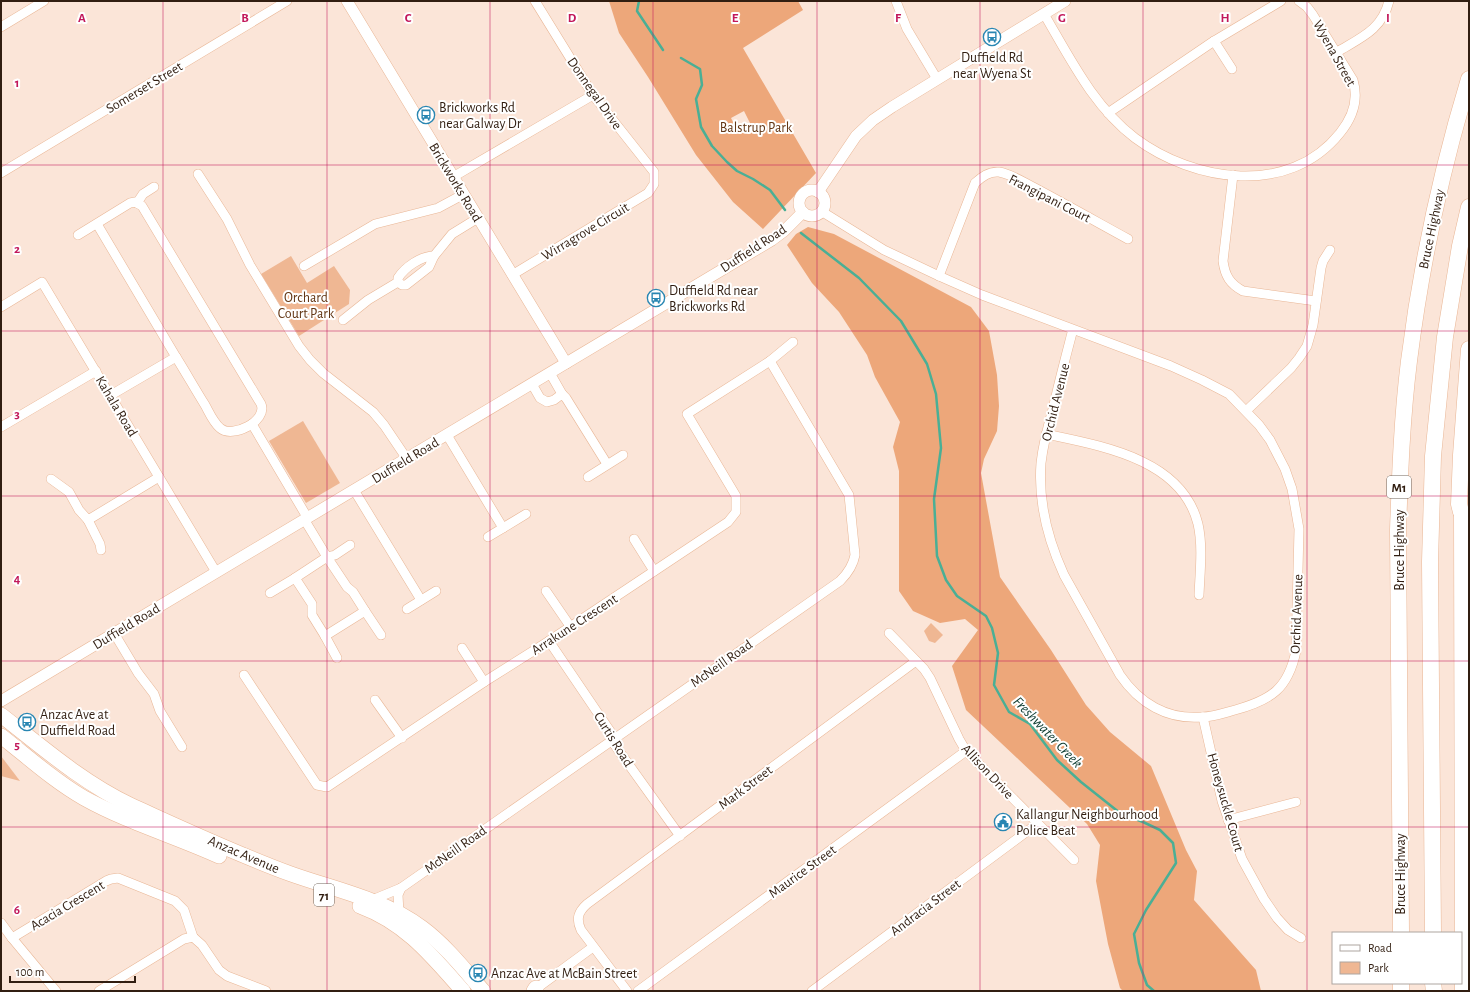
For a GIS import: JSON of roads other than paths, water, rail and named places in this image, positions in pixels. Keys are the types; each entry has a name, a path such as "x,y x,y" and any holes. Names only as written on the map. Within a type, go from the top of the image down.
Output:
{"highway":[{"name":"Bruce Highway","path":"1401,932 1398,530 1404,418 1410,354 1430,229 1452,135 1469,79"},
{"name":"M1","path":"1433,932 1430,562 1433,456 1445,337 1460,246 1469,207"},
{"path":"1461,512 1459,504 1465,461 1469,349"},
{"name":"Anzac Avenue","path":"1,715 81,777 130,805 260,862 309,880 372,900 399,913 434,938 483,991"},
{"name":"Anzac Avenue","path":"3,739 73,791 112,812 269,877 362,907 386,918 417,940 463,991"}],"main road":[{"path":"1461,512 1462,932"}],"street":[{"path":"1,27 44,1"},
{"name":"Somerset Street","path":"1,173 287,1"},
{"name":"Brickworks Road","path":"347,1 566,363"},
{"name":"Donnegal Drive","path":"535,1 593,95 654,172 654,184"},
{"path":"896,1 907,30 937,79"},
{"path":"818,192 856,136 873,120 1065,1"},
{"path":"1108,113 1214,41 1281,1"},
{"name":"Wyena Street","path":"1044,14 1078,72 1093,94 1108,113 1135,138 1165,156 1190,167 1232,176 1282,172 1295,168 1310,160 1334,140 1344,127 1356,102 1356,90 1353,80 1314,15 1299,1"},
{"path":"1336,52 1371,31 1378,25 1384,17 1389,1"},
{"path":"1214,41 1232,69"},
{"path":"453,177 593,95"},
{"name":"Frangipani Court","path":"939,276 975,184 989,173 999,172 1008,175 1128,239"},
{"path":"198,174 227,219 250,265 299,346 323,373 373,412 384,425 407,459"},
{"path":"1232,176 1223,261 1227,278 1234,286 1243,291 1316,301"},
{"name":"Wirragrove Circuit","path":"512,275 648,193 654,184"},
{"path":"137,203 143,194 154,187"},
{"path":"808,191 818,192 822,195 824,201 824,206 821,211 812,216 802,212 799,206 801,196 808,191"},
{"path":"304,266 375,224 438,208 464,194"},
{"path":"78,235 130,203 137,203 144,208 261,404 261,416 252,424 231,432 226,432 219,427 97,224"},
{"name":"Orchid Avenue","path":"821,211 884,250 939,276 982,295 1073,329 1171,366 1202,380 1229,394 1246,411 1266,435 1278,455 1292,489 1298,529 1296,651 1293,665 1287,679 1267,698 1241,708 1203,717 1174,716 1155,708 1137,695 1120,675 1075,595 1057,560 1044,516 1041,496 1041,462 1046,434 1073,329"},
{"name":"Duffield Road","path":"1,701 779,235 802,212"},
{"path":"398,282 402,285 409,283 429,268 434,256 449,240 452,234 479,220"},
{"path":"1246,411 1291,368 1307,346 1311,334 1323,261 1330,250"},
{"path":"343,320 368,300 398,282 400,275 416,262 424,257 434,256"},
{"name":"Kahala Road","path":"1,306 42,282 216,572"},
{"name":"Arrakune Crescent","path":"244,675 316,785 327,787 728,522 736,512 736,496 687,414 770,361 793,342"},
{"path":"111,395 176,357"},
{"name":"McNeill Road","path":"372,900 394,889 400,888 840,580 850,570 853,563 854,547 849,495 770,361"},
{"path":"1,427 96,371"},
{"path":"550,373 607,464"},
{"path":"532,384 540,398 547,402 554,400 562,394"},
{"path":"252,424 306,518 327,558 347,587 353,592 381,635"},
{"path":"1046,434 1120,452 1150,466 1178,486 1194,511 1198,525 1200,539 1199,595"},
{"path":"447,435 503,528"},
{"path":"588,477 624,455"},
{"path":"92,518 159,477"},
{"path":"52,479 69,492 79,510 92,518 101,550"},
{"path":"354,490 421,600"},
{"path":"488,537 526,514"},
{"path":"634,539 654,571"},
{"path":"270,593 327,558 350,546"},
{"path":"295,578 312,604 312,615 337,658"},
{"path":"407,609 436,591"},
{"path":"546,591 570,626"},
{"path":"325,636 365,611"},
{"path":"114,633 138,673 154,694 160,711 182,747"},
{"name":"Allison Drive","path":"889,633 930,678 958,739 966,751 1074,860"},
{"name":"Curtis Road","path":"549,640 612,734 614,744 680,836"},
{"path":"462,648 484,682"},
{"name":"Mark Street","path":"593,947 578,924 578,917 581,909 916,661"},
{"path":"375,700 402,738"},
{"name":"Honeysuckle Court","path":"1203,717 1216,778 1228,820 1242,859 1264,899 1277,918 1288,930 1301,938"},
{"name":"Maurice Street","path":"638,991 966,751"},
{"path":"1228,820 1296,802"},
{"name":"Andracia Street","path":"812,991 825,987 1037,824"},
{"name":"Acacia Crescent","path":"12,938 106,881 118,878 175,901 184,910 193,937"},
{"path":"399,913 398,895 400,888"},
{"path":"1,923 56,991"},
{"path":"99,991 184,939 193,937 202,945 219,970 227,976 266,991"},
{"path":"534,990 593,947 627,991"}],"waterway":[{"name":"Freshwater Creek","path":"639,1 637,11 663,50"},
{"name":"Freshwater Creek","path":"681,58 700,69 702,85 696,99 701,127 712,146 737,171 770,190 785,210"},
{"name":"Freshwater Creek","path":"801,233 859,278 901,321 927,364 936,394 941,448 934,499 937,556 946,580 957,596 986,616 992,628 998,653 994,685 1009,712 1030,724 1057,760 1081,782 1120,813 1160,830 1173,843 1176,863 1146,910 1134,934 1139,963 1147,985 1154,991"}],"place":[{"name":"Duffield Rd near Wyena St","path":"992,37"},
{"name":"Brickworks Rd near Galway Dr","path":"426,115"},
{"name":"Duffield Rd near Brickworks Rd","path":"656,298"},
{"name":"Anzac Ave at Duffield Road","path":"27,722"},
{"name":"Kallangur Neighbourhood Police Beat","path":"1003,822"},
{"name":"Anzac Ave at McBain Street","path":"478,973"}],"park label":[{"name":"Balstrup Park","path":"756,127"},
{"name":"Orchard Court Park","path":"306,306"}]}
